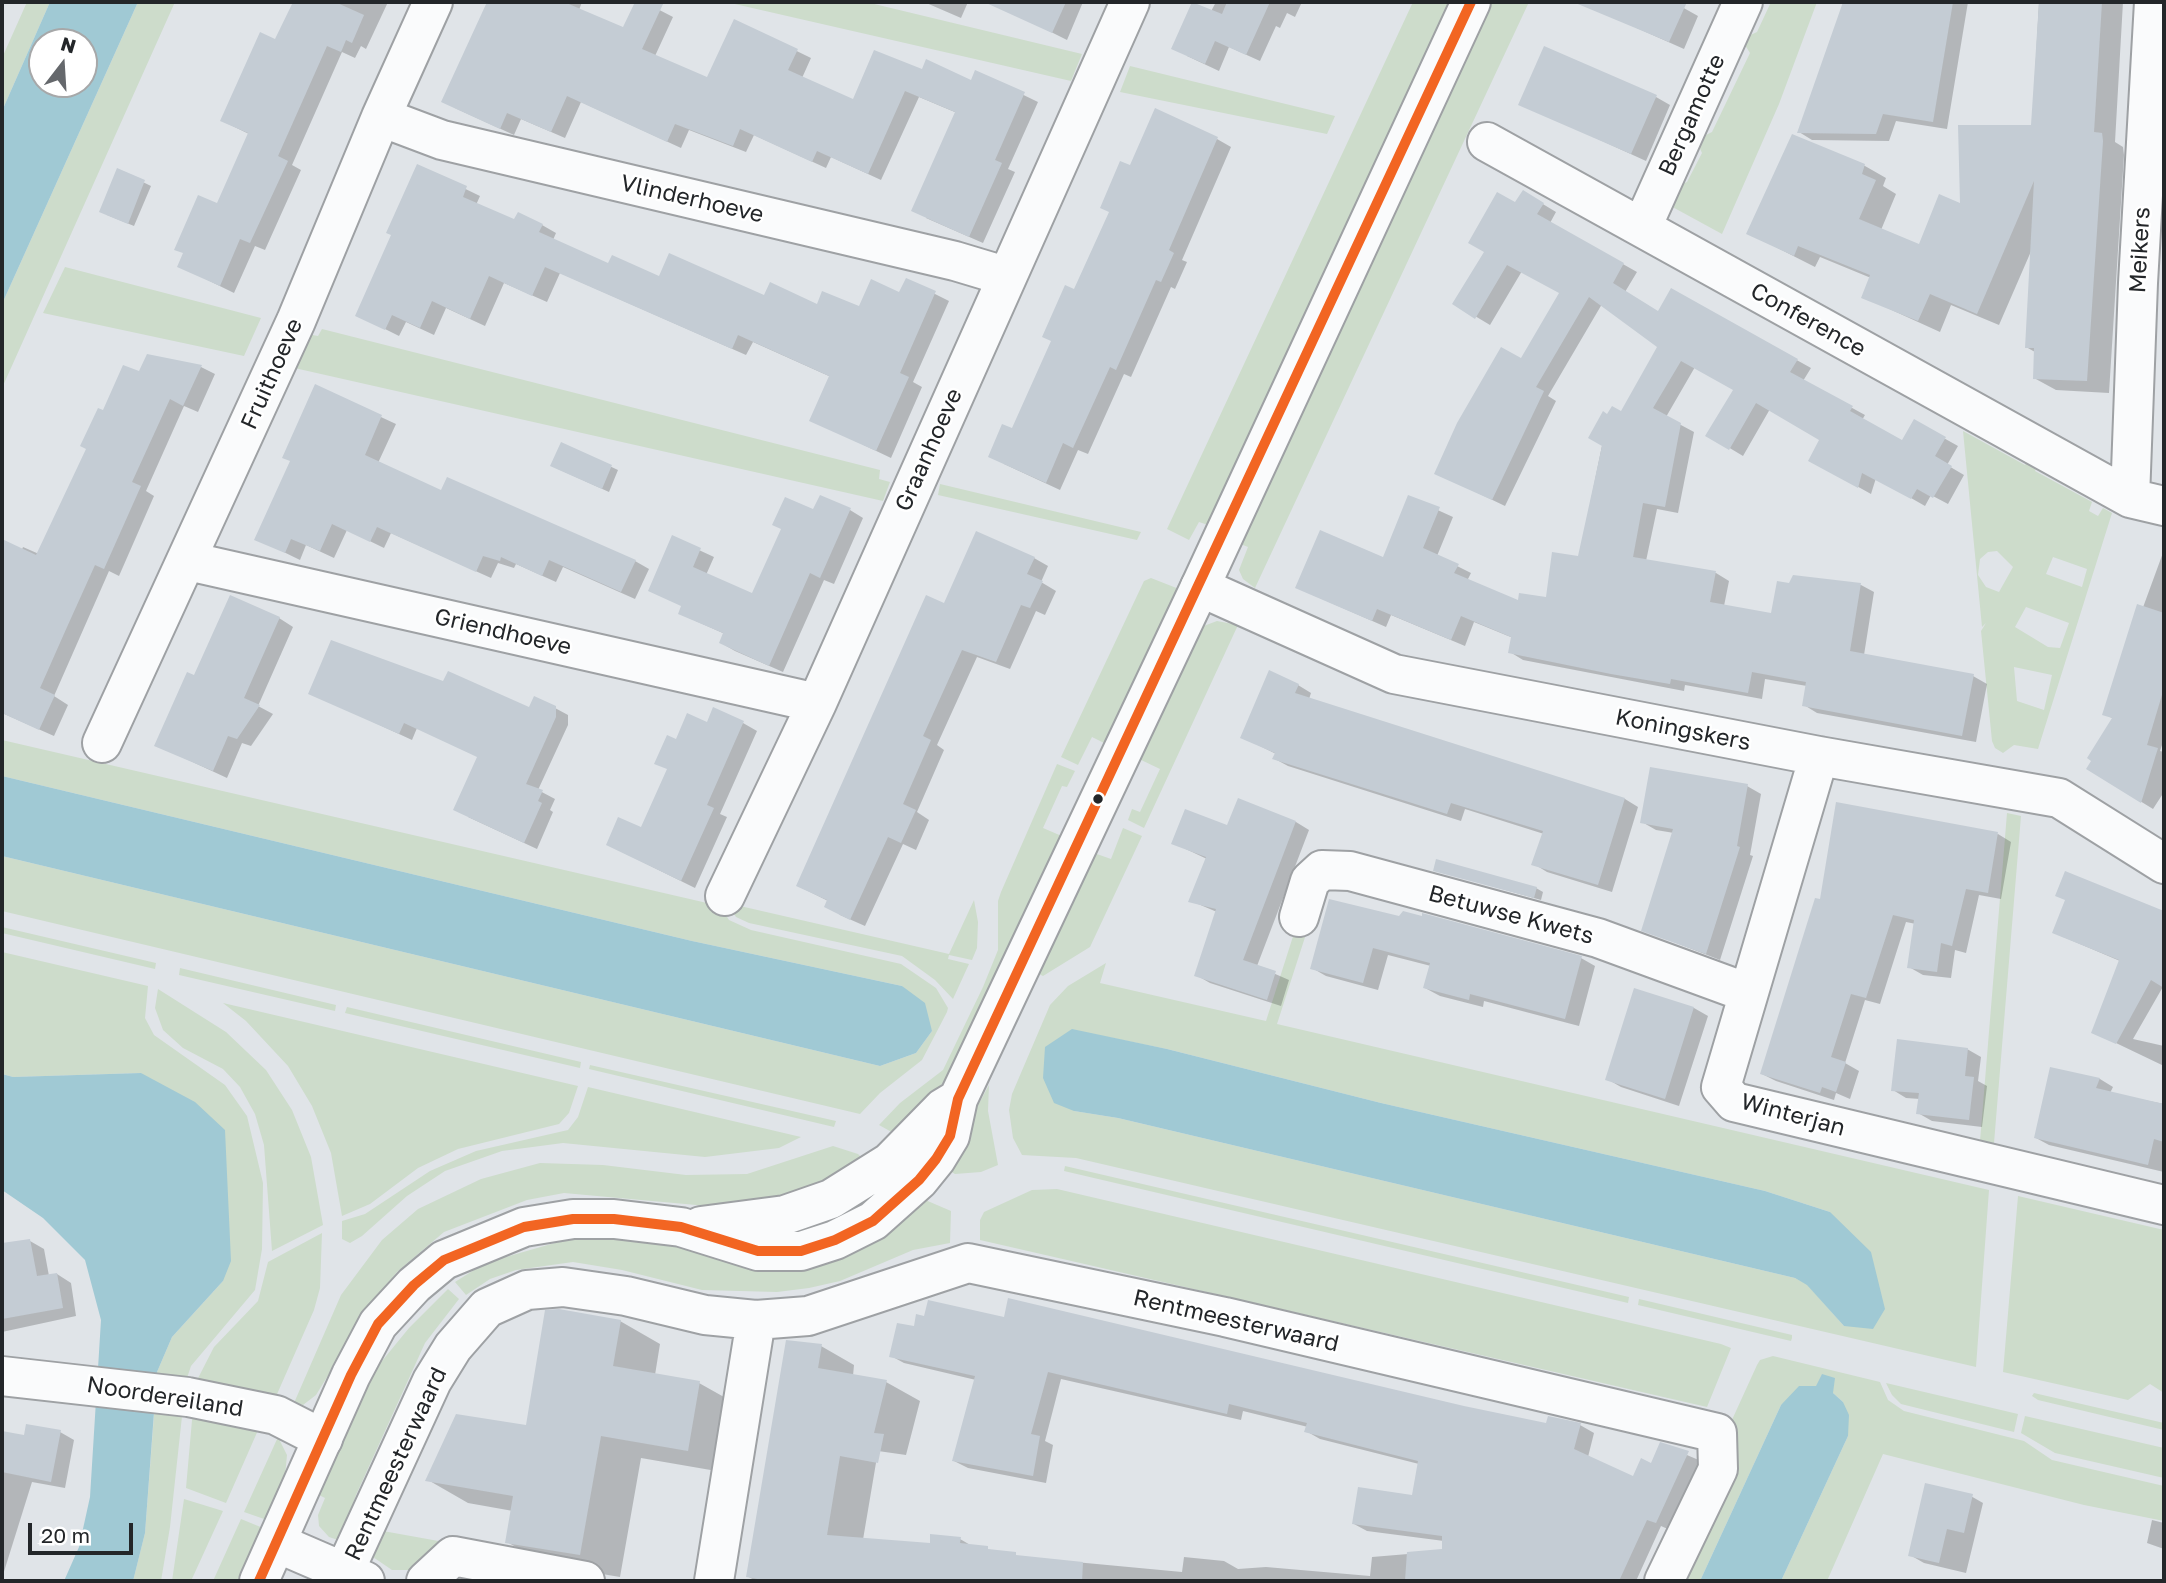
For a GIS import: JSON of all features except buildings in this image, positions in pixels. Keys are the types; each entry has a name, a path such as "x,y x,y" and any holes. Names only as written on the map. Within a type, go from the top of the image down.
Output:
{"street":[{"name":"Fruithoeve","path":"102,743 188,561 296,321 381,117 433,2"},
{"name":"Graanhoeve","path":"725,896 817,703 1005,276 1130,2"},
{"path":"259,1581 378,1324 414,1285 444,1260 524,1227 573,1219 614,1219 681,1227 742,1223 785,1215 831,1199 890,1162 943,1108 958,1099 1200,587 1471,2"},
{"name":"Bergamotte","path":"1642,227 1743,2"},
{"name":"Meikers","path":"2147,502 2138,284 2154,2"},
{"name":"Vlinderhoeve","path":"381,117 442,140 955,261 1005,276"},
{"name":"Conference","path":"1488,142 2147,502"},
{"name":"Griendhoeve","path":"188,561 817,703"},
{"name":"Koningskers","path":"1200,587 1394,674 1819,756 2059,798 2164,864"},
{"name":"Winterjan","path":"1819,756 1721,1087 1734,1102 2164,1205"},
{"name":"Betuwse Kwets","path":"1299,917 1310,881 1322,870 1350,871 1598,938 1748,993"},
{"name":"Rentmeesterwaard","path":"350,1579 432,1381 453,1347 487,1308 527,1290 563,1287 626,1296 705,1315 756,1320 808,1316 968,1264 1225,1317 1717,1433 1718,1469 1664,1581"},
{"path":"714,1581 756,1320"},
{"name":"Noordereiland","path":"2,1376 169,1395 276,1415 323,1440"},
{"path":"276,1543 350,1579"},
{"path":"426,1581 453,1556 585,1581"}],"green space":[{"path":"27,2 50,2 39,28 28,28 28,52 2,111 2,58"},
{"path":"138,2 175,2 2,388 2,304 95,98 98,98 98,91"},
{"path":"726,2 866,2 1082,54 1071,81"},
{"path":"1413,2 1451,2 1208,525 1199,522 1189,540 1167,529"},
{"path":"1491,2 1529,2 1255,588 1243,579 1239,570 1248,547 1238,543"},
{"path":"1771,2 1817,2 1779,104 1722,234 1667,204 1672,188 1687,182 1702,153 1696,140 1712,132 1750,53 1743,42 1744,38 1757,32"},
{"path":"1130,66 1335,116 1327,134 1120,92"},
{"path":"65,267 261,318 244,356 43,313"},
{"path":"322,329 880,470 879,479 890,482 883,501 290,367 307,334 318,336"},
{"path":"1963,431 2025,465 2027,462 2036,468 2035,471 2092,502 2089,511 2098,516 2103,508 2112,513 2038,749 2014,745 2003,753 1995,748 1992,741 1981,631 1986,623 1982,627","holes":["1997,551 2013,567 1999,592 1986,587 1978,575 1980,559 1988,552","2053,557 2087,569 2082,587 2046,574","2026,607 2069,623 2060,648 2048,647 2015,627","2014,667 2052,675 2044,710 2017,701"]},
{"path":"940,484 1141,532 1137,540 938,495"},
{"path":"1151,578 1179,589 1106,744 1092,737 1078,765 1061,757 1144,581"},
{"path":"1217,621 1238,625 1144,828 1128,820 1132,809 1140,812 1160,769 1137,758 1201,627"},
{"path":"2,740 720,906 729,920 751,930 901,964 936,988 948,1008 947,1012 922,1060 880,1093 860,1114 2,911 2,856 880,1066 916,1053 932,1031 902,986 692,941 2,776"},
{"path":"1057,764 1075,771 1067,787 1062,786 1043,828 1064,837 955,1066 923,1110 897,1135 879,1125 900,1103 943,1070 998,950 998,901"},
{"path":"2007,813 2021,816 1994,1143 1980,1141"},
{"path":"1123,828 1142,836 1090,947 1043,976 1039,974 1094,853 1111,859"},
{"path":"974,900 978,922 977,948 972,960 949,955 948,959 969,964 953,999 935,980 902,956 749,923 736,917 727,903 949,954"},
{"path":"2,927 156,963 155,969 2,933"},
{"path":"1296,927 1307,931 1277,1024 1989,1190 1976,1367 1076,1158 1022,1155 1013,1138 1009,1110 1012,1094 1050,1005 1068,986 1106,963 1100,983 1266,1021","holes":["1072,1030 1167,1049 1381,1103 1765,1191 1830,1212 1844,1326 1807,1284 1795,1278 1118,1118 1074,1111"]},
{"path":"2,952 148,986 145,1018 154,1035 225,1085 247,1116 263,1183 262,1249 255,1290 191,1366 184,1387 156,1378 157,1372 172,1337 223,1281 141,1073 13,1077 2,1074"},
{"path":"180,968 336,1005 335,1011 179,975"},
{"path":"158,989 226,1032 266,1070 292,1110 311,1157 323,1225 272,1251 264,1145 255,1114 240,1087 223,1069 183,1048 163,1030 155,1008"},
{"path":"223,1003 578,1086 569,1113 559,1124 458,1149 418,1168 370,1204 342,1216 331,1153 312,1106 288,1066 246,1021"},
{"path":"347,1007 581,1062 580,1068 345,1013"},
{"path":"590,1065 836,1121 834,1127 589,1069"},
{"path":"989,1085 988,1111 998,1165 981,1172 955,1174 944,1167"},
{"path":"588,1087 801,1137 779,1148 705,1157 563,1143 502,1151 445,1171 407,1196 362,1236 350,1243 342,1239 342,1221 365,1214 430,1171 476,1151 568,1130 578,1117"},
{"path":"833,1146 858,1154 864,1160 809,1189 761,1202 707,1206 564,1193 527,1200 444,1232 397,1272 374,1301 316,1395 303,1405 294,1403 341,1295 382,1240 418,1209 481,1179 540,1163 603,1165 686,1175 747,1174"},
{"path":"1065,1166 1629,1297 1628,1303 1064,1171"},
{"path":"1057,1189 1731,1348 1707,1407 980,1240 980,1220 984,1212 1032,1190"},
{"path":"2018,1196 2164,1230 2164,1393 2150,1384 2128,1400 2003,1372"},
{"path":"923,1199 951,1211 950,1243 913,1250 840,1281 809,1288 777,1292 702,1290 622,1270 573,1262 516,1270 490,1279 466,1295 455,1282 485,1263 565,1240 639,1240 721,1254"},
{"path":"322,1233 320,1288 314,1310 274,1401 193,1388 214,1347 258,1301 268,1262"},
{"path":"448,1289 459,1299 425,1343 356,1495 342,1536 338,1540 329,1537 319,1526 318,1515 325,1498 317,1494 373,1372 409,1328"},
{"path":"1639,1299 1792,1335 1792,1338 1791,1341 1638,1305"},
{"path":"1773,1356 1880,1382 1888,1400 1904,1411 2024,1441 2052,1460 2164,1486 2164,1521 2084,1505 1883,1454 1827,1581 1781,1581 1848,1436 1843,1402 1833,1393 1816,1386 1781,1405 1700,1581 1676,1581 1726,1433 1760,1360"},
{"path":"1886,1383 2018,1414 2014,1432 1901,1404"},
{"path":"2034,1393 2164,1423 2164,1430 2038,1400 2032,1396"},
{"path":"155,1402 183,1407 170,1527 161,1581 133,1581 145,1533"},
{"path":"193,1409 259,1428 226,1503 186,1488"},
{"path":"2025,1416 2164,1448 2164,1478 2055,1453 2021,1433"},
{"path":"278,1437 287,1455 285,1476 267,1520 244,1512"},
{"path":"184,1499 223,1511 191,1581 172,1581"},
{"path":"241,1519 263,1528 239,1581 213,1581"},
{"path":"383,1531 444,1542 424,1564 409,1570 392,1570 370,1555"}],"water":[{"path":"50,2 138,2 98,91 98,28 39,28"},
{"path":"28,52 28,98 95,98 2,304 2,111"},
{"path":"2,776 692,941 902,986 925,1003 932,1031 916,1053 880,1066 2,856"},
{"path":"1072,1029 1167,1049 1381,1103 1765,1191 1830,1212 1871,1252 1885,1309 1873,1329 1844,1326 1807,1285 1795,1278 1118,1118 1074,1111 1054,1103 1043,1078 1045,1047"},
{"path":"141,1073 195,1102 225,1130 231,1261 223,1281 172,1337 157,1372 145,1533 133,1581 64,1581 79,1547 90,1497 101,1320 85,1260 43,1218 2,1190 2,1074 13,1077"},
{"path":"1822,1374 1835,1378 1833,1393 1843,1402 1849,1415 1848,1436 1781,1581 1700,1581 1781,1405 1799,1386 1816,1386"}],"transit line":[{"path":"259,1581 351,1375 378,1324 414,1285 444,1260 524,1227 573,1219 614,1219 681,1227 758,1251 801,1251 835,1240 873,1221 919,1180 936,1159 950,1136 958,1099 1471,2"}]}
